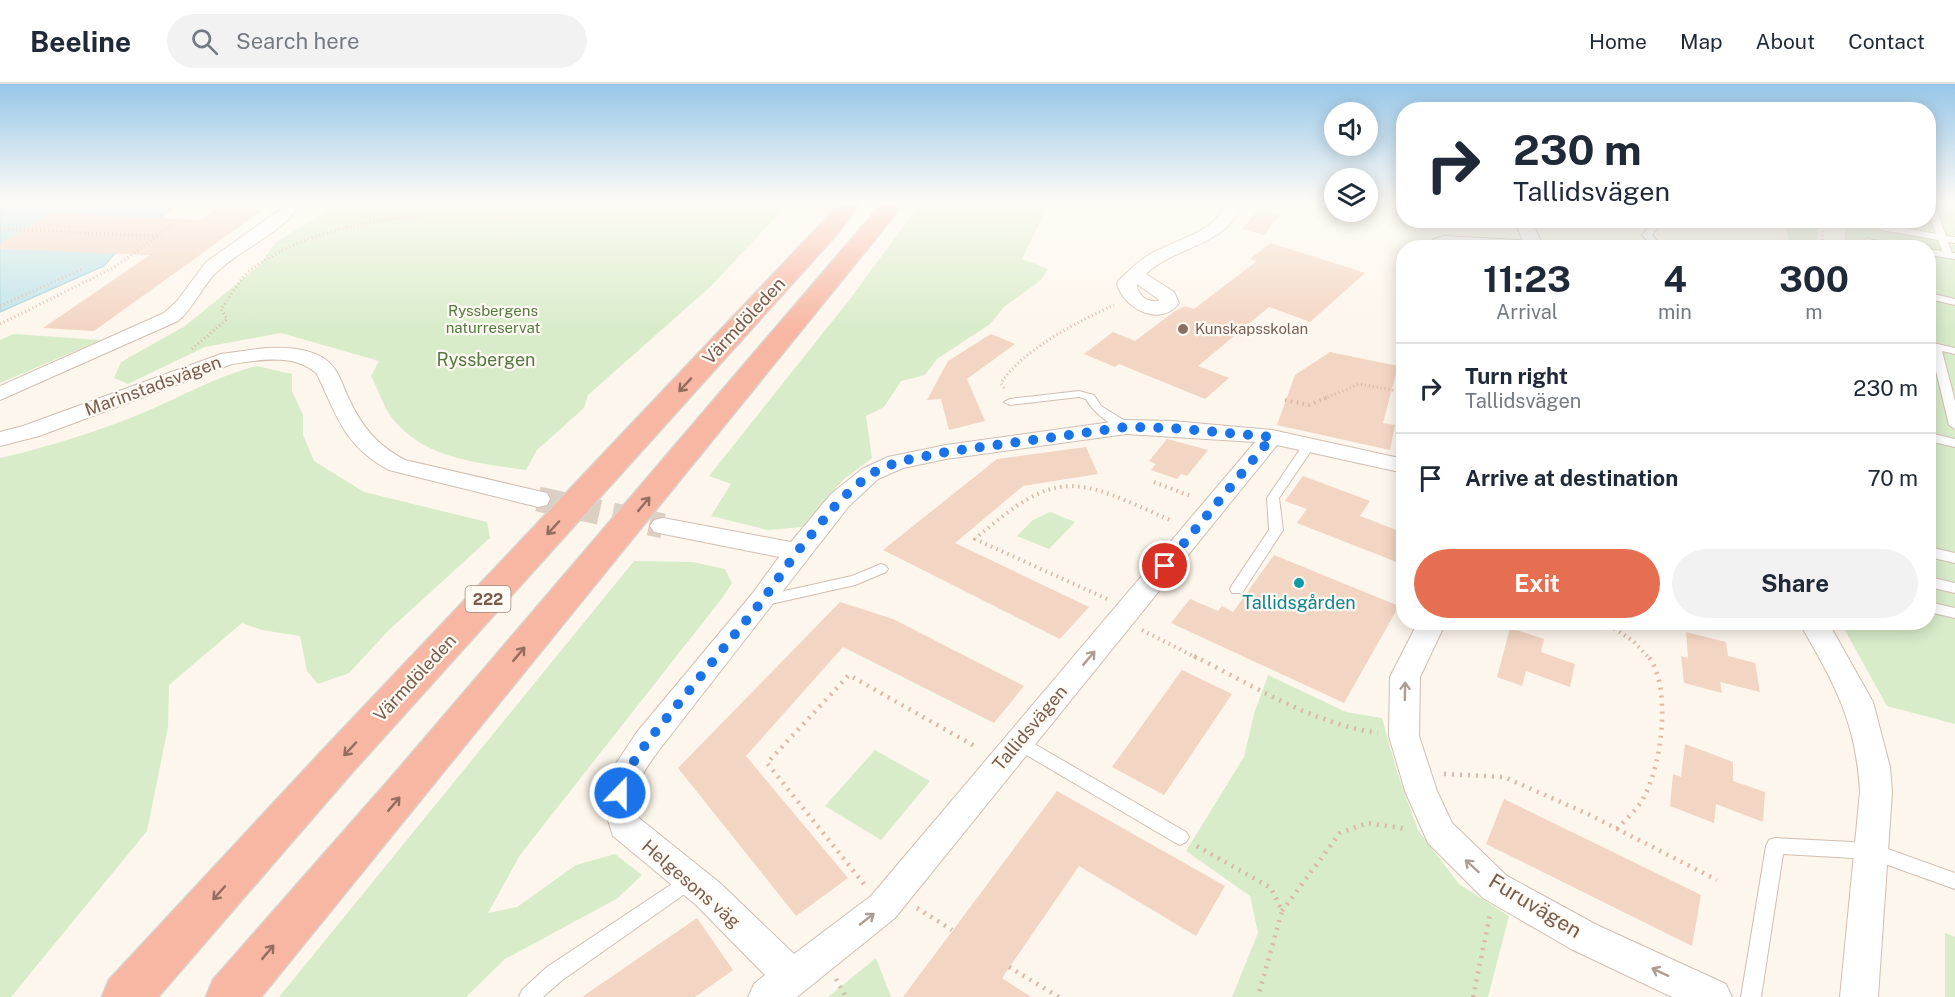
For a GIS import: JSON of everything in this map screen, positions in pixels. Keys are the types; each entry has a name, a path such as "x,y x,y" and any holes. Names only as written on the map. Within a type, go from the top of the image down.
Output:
{"highway":[{"name":"Värmdöleden","path":"126,997 334,765 815,244"},
{"name":"Värmdöleden","path":"230,997 509,666 860,244"}],"street":[{"path":"0,394 171,316 184,307 202,275 244,244"},
{"path":"1136,274 1167,296 1169,303 1160,308 1146,307 1131,298 1126,284 1146,263 1184,244"},
{"name":"Marinstadsvägen","path":"0,439 31,432 219,361 256,354 295,355 326,370 350,425 377,455 397,465 538,499"},
{"name":"Helgesons väg","path":"780,987 708,894 625,826 619,806 621,780 648,741 762,601 797,552 840,500 870,474 897,462 946,452 1126,427 1172,428 1272,437 1396,464"},
{"name":"Tallidsvägen","path":"780,987 888,900 1272,437"},
{"path":"663,526 797,552"},
{"name":"Furuvägen","path":"1428,630 1405,677 1404,736 1416,775 1440,833 1495,887 1584,937 1713,997"},
{"path":"1818,630 1851,684 1865,718 1875,761 1871,851 1859,997"}],"lane":[{"path":"1945,244 1953,257"},
{"path":"1936,253 1953,257"},
{"path":"1936,298 1955,302"},
{"path":"1936,347 1955,351"},
{"path":"1936,357 1955,425"},
{"path":"1010,402 1079,394 1090,397 1096,408 1126,427"},
{"path":"1936,439 1955,443"},
{"path":"1237,589 1276,530 1273,498 1309,445"},
{"path":"1936,554 1955,558"},
{"path":"762,601 855,580 881,568"},
{"path":"1936,584 1955,588"},
{"path":"1936,609 1955,613"},
{"path":"1011,752 1180,837"},
{"path":"1750,997 1775,846 1871,851 1955,881"},
{"path":"529,997 554,974 690,880"}],"path":[{"path":"0,324 113,268 147,244"},
{"path":"191,350 227,320 221,309 250,270 298,244"},
{"path":"0,306 82,269"},
{"path":"73,273 81,275"},
{"path":"1010,402 1001,383 1002,376 1017,361 1107,308 1131,298"},
{"path":"1285,400 1310,405 1359,384 1396,391"},
{"path":"1154,483 1216,505"},
{"path":"1615,630 1643,650 1658,669 1661,693 1657,759 1644,796 1617,829"},
{"path":"952,930 888,900 767,763 849,675 1011,752"},
{"path":"1416,775 1467,773 1504,777 1617,829 1717,880"},
{"path":"1258,997 1282,911 1340,833 1367,823 1440,833"},
{"path":"1180,837 1270,888 1282,911"},
{"path":"1473,997 1495,887"},
{"path":"1009,967 1059,997"}],"green space":[{"name":"Ryssbergen","path":"275,244 751,244 710,287 588,395 584,408 537,450 526,470 489,465 436,451 405,432 392,418 371,376 379,361 281,333 205,347 128,384 114,378 121,362 185,326 260,265"},
{"path":"891,244 1029,244 1022,259 1048,269 1041,280 1004,307 990,324 937,359 925,375 901,381 884,407 866,416 872,458 842,481 802,527 768,530 711,516 731,484 709,476 850,299"},
{"path":"1936,244 1955,244 1955,724 1887,706 1845,630 1936,630"},
{"path":"14,334 101,340 0,383 0,340"},
{"path":"256,366 292,374 292,391 303,415 303,435 314,461 364,492 487,522 490,538 389,630 349,673 318,684 307,671 300,636 262,630 242,623 169,685 168,727 147,831 11,997 0,997 0,458 55,444 110,426 214,381"},
{"path":"1050,512 1075,522 1049,549 1017,536 1033,520"},
{"path":"634,561 693,562 725,569 732,583 520,855 488,913 517,907 576,865 615,854 642,875 618,898 505,959 466,997 279,997"},
{"path":"1268,675 1346,712 1382,718 1398,775 1418,830 1459,884 1509,916 1488,997 1232,997 1258,933 1250,896 1186,851 1244,757 1254,714"},
{"path":"875,750 930,781 881,840 825,806"},
{"path":"1945,933 1955,937 1955,997 1945,997"},
{"path":"876,958 891,997 828,997"}],"water":[{"path":"0,244 124,244 104,266 0,312"}],"building":[{"path":"0,244 216,244 94,331 43,328 150,255 0,249"},
{"path":"1273,244 1365,273 1310,322 1269,307 1198,366 1229,378 1205,399 1119,364 1115,367 1084,354 1113,332 1135,341 1175,311 1185,306 1194,309 1257,261 1250,259"},
{"path":"991,334 1015,344 967,379 985,421 949,430 941,399 927,400 948,361"},
{"path":"1330,352 1396,366 1383,423 1395,425 1390,450 1277,425 1295,375"},
{"path":"1167,439 1208,450 1187,476 1181,474 1177,479 1151,470 1156,464 1149,461"},
{"path":"1086,447 1098,474 1023,486 955,543 1089,607 1060,639 883,550 997,459"},
{"path":"1303,476 1370,501 1360,516 1396,530 1396,562 1297,523 1307,509 1285,501"},
{"name":"Tallidsgården","path":"1274,555 1396,605 1396,611 1344,703 1171,623 1190,599 1218,611 1222,606 1233,612"},
{"path":"840,602 893,619 1024,686 994,723 843,647 746,756 848,878 796,916 678,768"},
{"path":"1509,630 1544,639 1541,652 1575,664 1570,687 1526,671 1522,686 1497,677"},
{"path":"1686,632 1726,642 1728,656 1755,663 1760,692 1720,682 1722,693 1684,683 1681,656 1688,658"},
{"path":"1182,670 1232,694 1164,795 1112,767"},
{"path":"1685,744 1733,762 1733,781 1765,792 1763,822 1716,804 1714,823 1670,806 1673,774 1681,777"},
{"path":"1057,791 1225,886 1196,936 1079,866 1002,978 1031,997 903,997"},
{"path":"1504,799 1701,895 1692,946 1486,844"},
{"path":"697,918 733,970 695,997 582,997"}],"tunnel":[{"path":"538,499 663,526"}],"place":[{"name":"Kunskapsskolan","path":"1183,329"},
{"name":"Tallidsgården","path":"1299,583"}],"route":[{"path":"620,793 621,780 648,741 762,601 797,552 840,500 870,474 897,462 946,452 1126,427 1172,428 1272,437 1165,566"}],"park label":[{"name":"Ryssbergens naturreservat","path":"493,320"}]}
